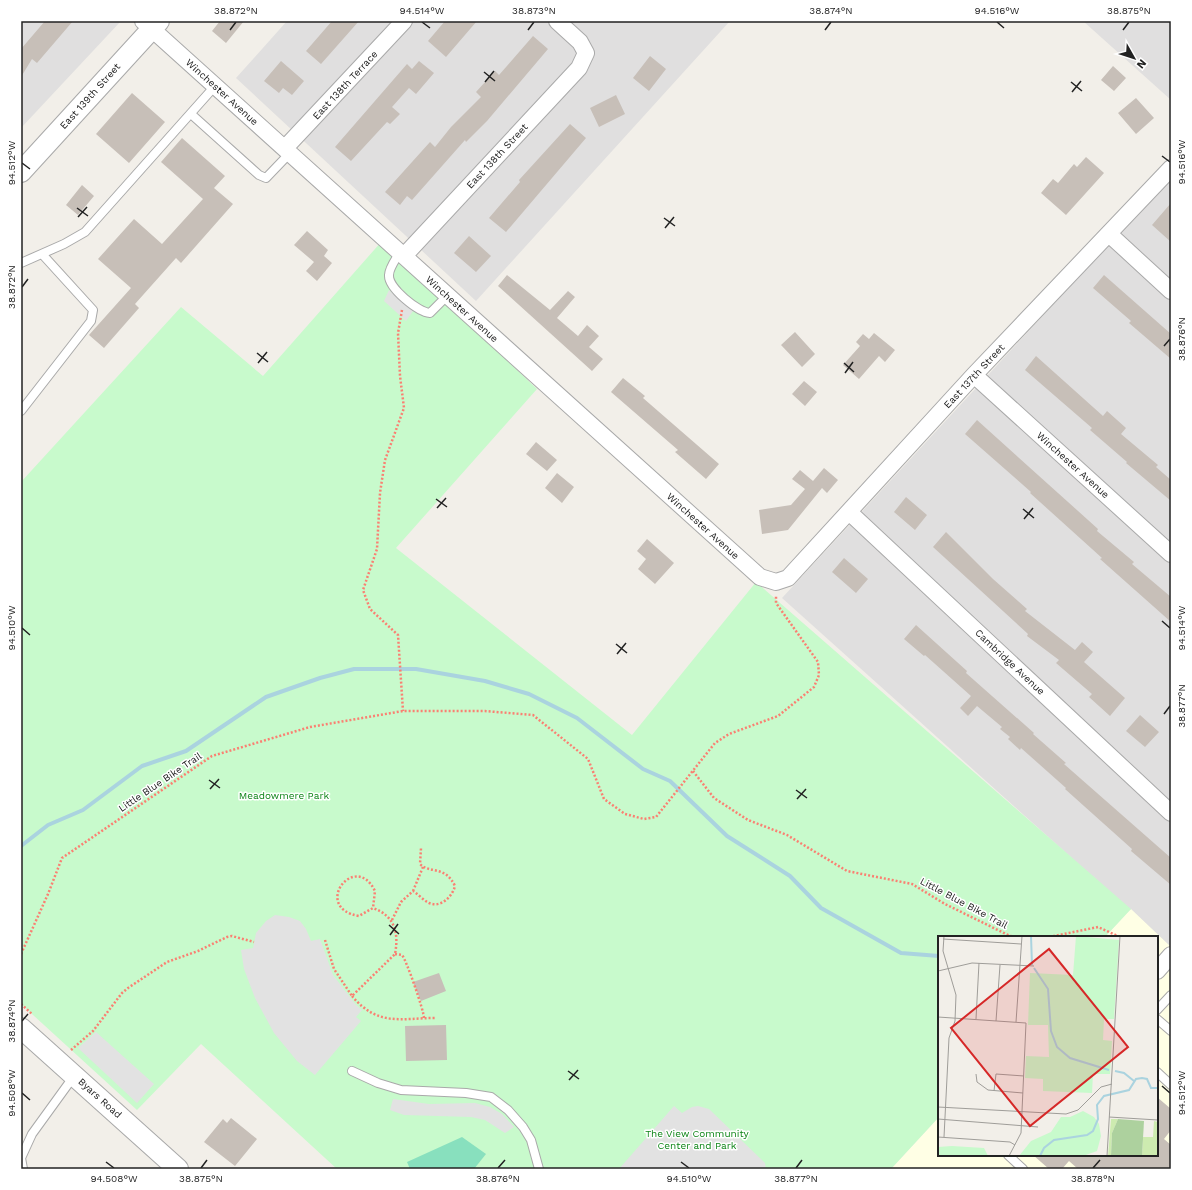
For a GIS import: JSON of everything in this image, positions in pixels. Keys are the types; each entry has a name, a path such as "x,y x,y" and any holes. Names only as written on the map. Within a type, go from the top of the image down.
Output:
{"street":[{"name":"East 138th Terrace","path":"287,150 404,21"},
{"name":"East 138th Street","path":"402,254 579,68 586,53 580,42 557,21"},
{"name":"Winchester Avenue","path":"151,24 216,86 760,577 776,582"},
{"name":"East 139th Street","path":"21,172 151,24"},
{"name":"East 137th Street","path":"776,582 788,578 974,375 1171,168"},
{"path":"1109,234 1171,291"},
{"name":"Winchester Avenue","path":"974,375 1171,554"},
{"name":"Cambridge Avenue","path":"849,512 1171,813"},
{"path":"1158,970 1171,955"},
{"name":"Byars Road","path":"21,1028 178,1169"}],"lane":[{"path":"21,263 85,232 216,86"},
{"path":"191,114 258,175 266,178 287,150"},
{"path":"21,411 90,321 93,310 42,254"},
{"path":"402,254 389,274 390,283 404,298 422,312 430,312 448,295"},
{"path":"1158,1009 1171,995"},
{"path":"1158,1020 1171,1032"},
{"path":"352,1071 378,1083 402,1090 466,1093 491,1098 508,1110 532,1140 539,1169"},
{"path":"1158,1073 1171,1085"},
{"path":"22,1169 21,1158 32,1134 74,1076"},
{"path":"1009,1156 1023,1169"}],"path":[{"path":"402,711 398,635 370,609 363,590 377,549 380,493 385,460 404,408 400,376 398,333 404,298"},
{"name":"Little Blue Bike Trail","path":"21,954 48,894 62,858 212,756 310,727 402,711 485,711 533,714 588,759 604,799 625,814 644,819 656,817 715,743 729,734 778,716 814,687 819,675 818,662 776,603 776,582"},
{"name":"Little Blue Bike Trail","path":"693,771 714,798 748,820 787,835 848,871 912,884 945,904 1010,936"},
{"path":"413,891 430,903 438,904 446,901 453,893 455,886 447,875 434,869 423,867 420,864 421,848"},
{"path":"392,920 401,902 413,891 423,867"},
{"path":"357,876 368,881 375,891 373,908 358,916 345,912 339,907 337,901 340,886 350,877 357,876"},
{"path":"352,996 395,954 397,932 392,920 384,913 373,908"},
{"path":"1054,936 1098,928 1118,936"},
{"path":"72,1051 92,1031 122,993 154,970 227,937 232,936 254,942"},
{"path":"325,940 334,969 352,996 366,1009 385,1019 436,1018"},
{"path":"395,954 402,955 407,963 424,1018"}],"shaded area":[{"path":"21,21 121,21 21,128"},
{"path":"287,21 730,21 476,301 236,78"},
{"path":"1083,21 1171,21 1171,100"},
{"path":"1171,177 1171,947 782,598"},
{"path":"389,290 413,311 406,321 384,301"},
{"path":"1131,909 1171,947 1171,1169 891,1169 938,1118 938,1156 1158,1156 1158,936 1106,936"},
{"path":"275,915 289,917 300,921 306,929 311,941 320,939 333,975 356,1005 362,1010 356,1017 361,1021 315,1075 297,1061 274,1033 255,998 244,969 241,950 253,948 256,933 266,921"},
{"path":"96,1032 154,1084 137,1103 78,1048"},
{"path":"393,1099 429,1104 475,1103 490,1107 502,1114 514,1127 505,1133 485,1120 471,1117 404,1115 390,1110"},
{"name":"The View Community Center and Park","path":"674,1106 682,1113 692,1107 698,1106 709,1109 765,1163 766,1169 619,1169"}],"green space":[{"name":"Meadowmere Park","path":"382,241 537,389 396,548 632,735 756,582 1131,909 1106,936 938,936 938,1118 891,1169 337,1169 201,1044 137,1110 21,1004 21,482 181,307 263,376"},
{"path":"462,1137 486,1154 474,1169 410,1169 407,1162"}],"building":[{"path":"45,21 73,21 37,63 32,59 21,77 21,49"},
{"path":"220,21 244,21 226,43 212,31"},
{"path":"332,21 359,21 321,64 306,51"},
{"path":"445,21 477,21 446,57 428,41"},
{"path":"533,36 548,49 487,121 466,142 465,140 412,200 407,196 400,205 385,192 430,142 435,147 451,127 481,97 476,92 495,71 499,75"},
{"path":"650,56 666,69 649,91 633,78"},
{"path":"281,61 304,81 292,95 283,88 279,93 264,81"},
{"path":"419,61 434,73 416,94 409,88 392,107 400,114 390,124 387,122 351,161 335,147 407,64 412,69"},
{"path":"1113,66 1126,78 1114,91 1101,80"},
{"path":"132,93 165,122 129,163 96,134"},
{"path":"616,95 625,114 599,127 590,108"},
{"path":"1136,98 1154,118 1136,134 1118,113"},
{"path":"570,124 586,138 506,232 489,218 520,182 519,180"},
{"path":"182,138 225,176 214,188 233,204 181,263 176,258 135,304 139,308 104,348 89,335 131,288 98,259 134,219 162,244 203,199 161,162"},
{"path":"1086,157 1104,173 1066,215 1041,193 1053,179 1058,183 1074,164 1077,167"},
{"path":"82,185 94,196 78,215 66,205"},
{"path":"1171,203 1171,242 1152,225"},
{"path":"307,231 328,250 324,256 332,263 317,281 306,271 314,262 294,245"},
{"path":"469,236 491,256 476,272 454,253"},
{"path":"507,275 550,310 568,291 575,297 557,318 578,336 587,325 599,336 589,347 603,359 592,371 498,286"},
{"path":"1104,275 1171,334 1171,359 1129,323 1131,321 1093,288"},
{"path":"795,332 815,354 802,367 781,345"},
{"path":"874,333 895,350 885,362 879,356 859,379 843,365 860,346 856,342 863,334 869,339"},
{"path":"1036,356 1103,416 1107,411 1126,428 1121,434 1158,465 1156,467 1171,480 1171,501 1126,463 1127,462 1090,430 1092,428 1025,370"},
{"path":"623,378 645,396 643,398 719,464 706,479 675,452 678,450 611,392"},
{"path":"804,381 817,392 805,406 792,394"},
{"path":"977,420 1098,529 1097,531 1134,562 1132,564 1171,597 1171,622 1100,559 1102,558 1030,493 1031,492 965,434"},
{"path":"536,442 557,460 547,471 526,454"},
{"path":"824,468 838,480 827,493 822,488 788,530 762,534 759,510 791,505 805,489 792,479 800,470 813,481"},
{"path":"557,473 574,487 562,503 545,488"},
{"path":"906,497 927,515 915,530 894,512"},
{"path":"946,532 993,579 1027,609 1025,611 1075,650 1082,642 1093,652 1084,662 1125,698 1110,716 1089,697 1092,694 1056,663 1059,660 1027,636 1028,634 933,547"},
{"path":"647,539 674,563 655,584 638,569 646,559 637,551"},
{"path":"844,558 868,579 856,593 832,572"},
{"path":"916,625 967,671 966,673 1066,763 1064,764 1171,858 1171,885 1131,851 1132,849 1065,789 1066,788 1021,748 1020,750 1008,739 1010,737 1000,729 1002,727 977,706 968,716 960,708 971,696 925,655 924,656 904,639"},
{"path":"1140,715 1159,732 1145,747 1126,731"},
{"path":"439,973 446,991 421,1001 413,982"},
{"path":"446,1025 447,1060 406,1061 405,1026"},
{"path":"1158,1098 1171,1109 1171,1130 1164,1139 1171,1145 1171,1169 1078,1169 1069,1161 1062,1169 1049,1169 1034,1156 1158,1156"},
{"path":"231,1118 257,1139 235,1166 204,1142 223,1119 227,1123"}],"waterway":[{"path":"21,846 48,825 83,810 142,766 186,751 266,697 320,678 354,669 416,669 485,681 529,694 577,718 643,769 670,781 727,836 790,876 821,908 901,953 938,956"}]}
